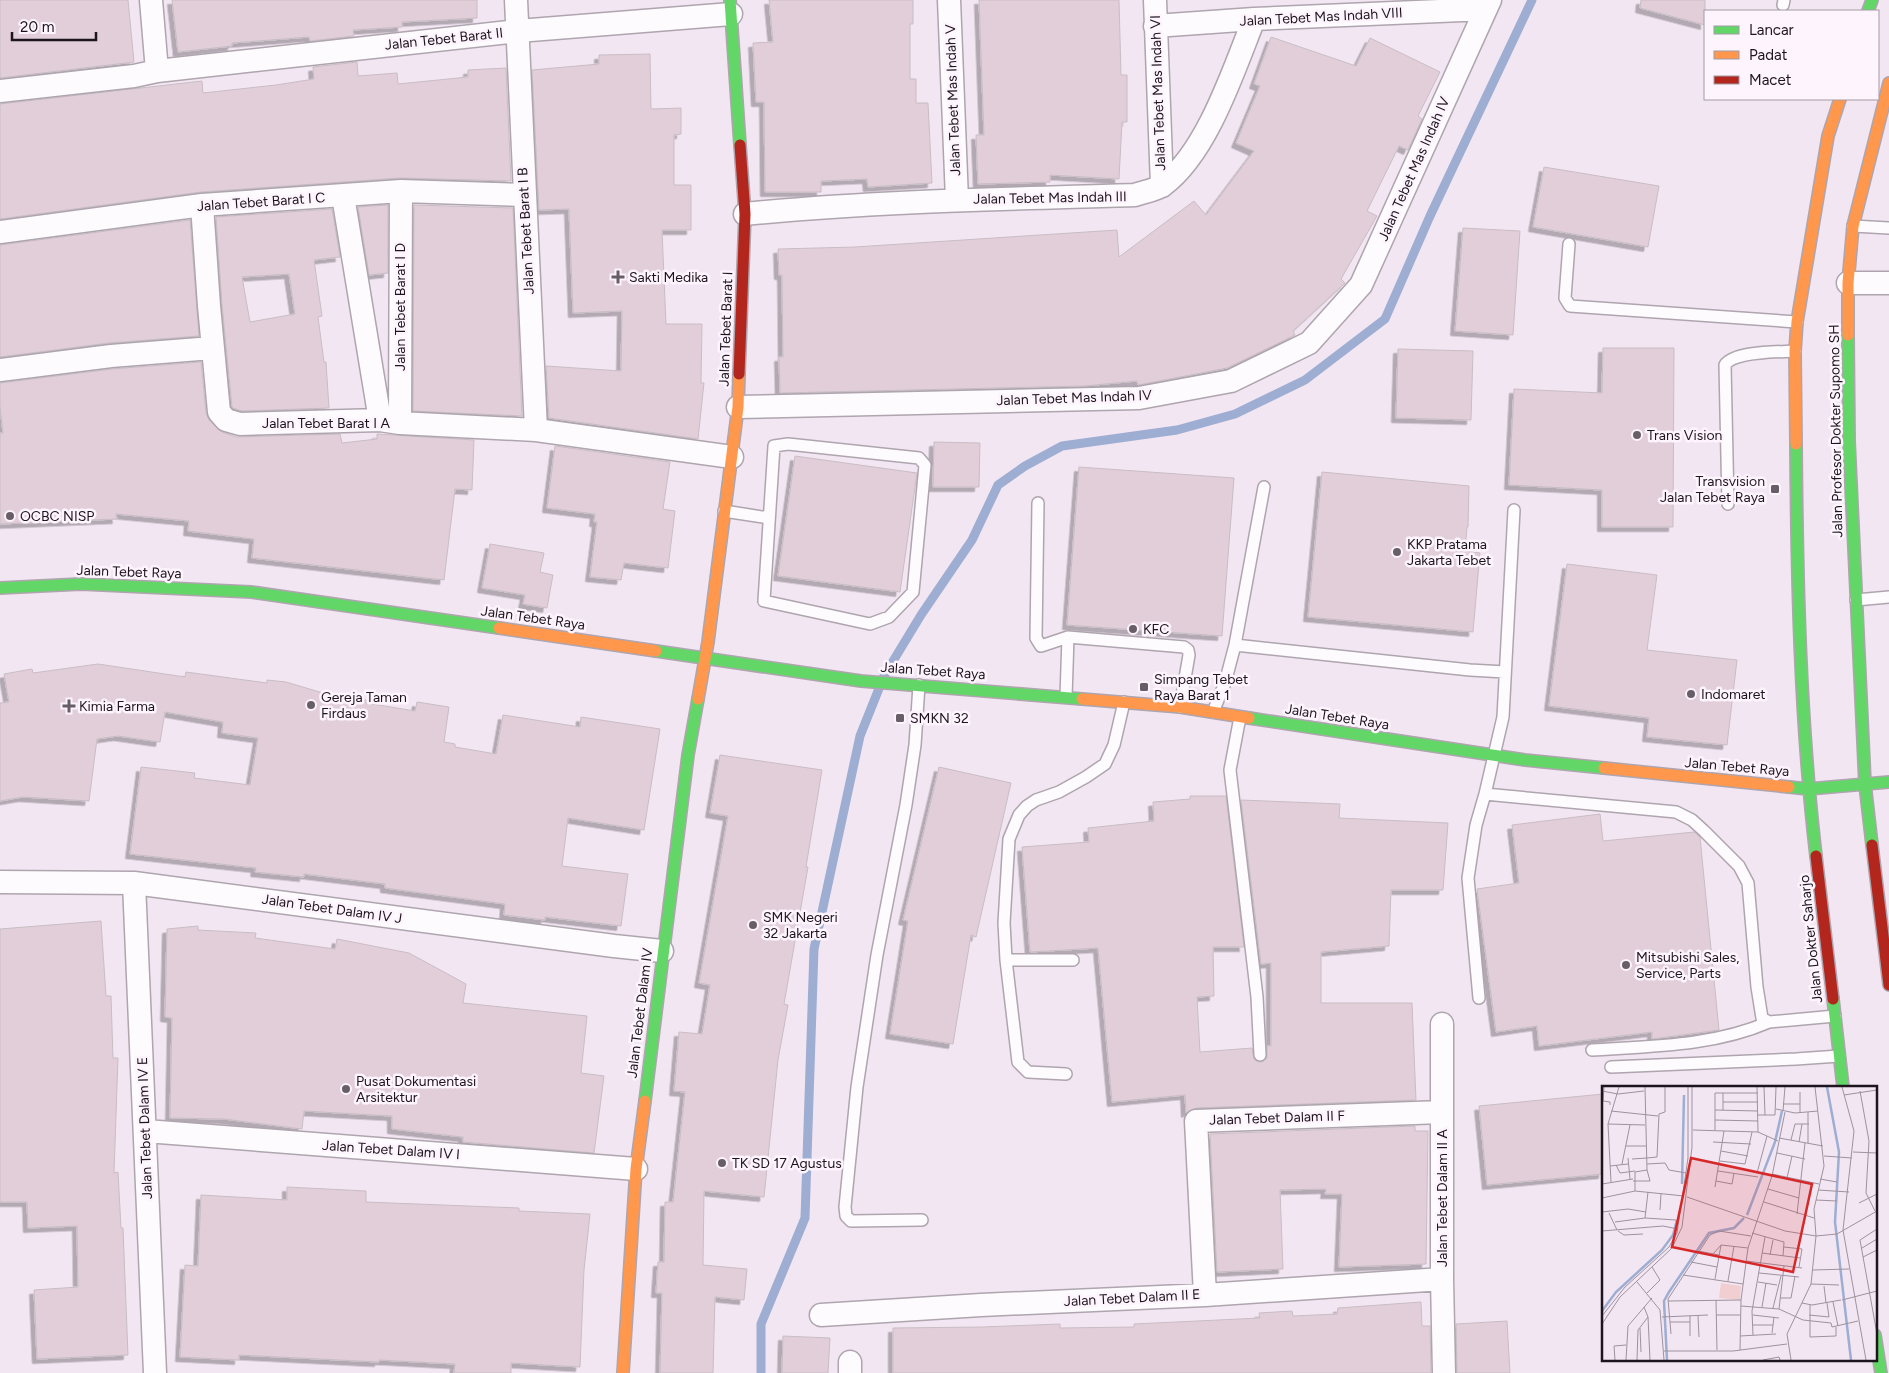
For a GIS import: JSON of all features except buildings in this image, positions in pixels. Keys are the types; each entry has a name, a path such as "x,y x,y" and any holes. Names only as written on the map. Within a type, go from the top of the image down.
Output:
{"main road":[{"name":"Jalan Tebet Barat I","path":"705,658 738,407 745,214 731,7"},
{"name":"Jalan Profesor Dokter Supomo SH","path":"1864,784 1849,441 1848,283 1853,226 1874,135 1889,83"},
{"path":"1808,789 1797,584 1795,351 1797,322 1828,136 1840,100"},
{"name":"Jalan Tebet Raya","path":"0,588 80,584 251,592 862,681 1066,696 1180,707 1493,755 1808,789 1886,782"},
{"name":"Jalan Tebet Dalam IV","path":"623,1373 636,1169 688,755 705,658"},
{"path":"1864,784 1884,904 1889,985"},
{"name":"Jalan Dokter Saharjo","path":"1808,789 1843,1086"},
{"path":"1876,1340 1881,1373"}],"street":[{"path":"0,91 134,76 157,71 151,0"},
{"name":"Jalan Tebet Barat I B","path":"516,0 536,430"},
{"name":"Jalan Tebet Mas Indah V","path":"949,0 957,200"},
{"name":"Jalan Tebet Mas Indah VI","path":"1154,0 1162,186"},
{"name":"Jalan Tebet Mas Indah VIII","path":"1156,26 1488,5"},
{"name":"Jalan Tebet Mas Indah IV","path":"738,407 1139,398 1231,381 1309,343 1361,285 1488,5"},
{"name":"Jalan Tebet Barat II","path":"157,71 731,7"},
{"name":"Jalan Tebet Mas Indah III","path":"745,214 957,200 1134,196 1162,186 1191,158 1220,104 1254,19"},
{"name":"Jalan Tebet Barat I C","path":"0,232 202,205 401,191 524,195"},
{"name":"Jalan Tebet Barat I D","path":"390,421 401,191"},
{"name":"Jalan Tebet Barat I D","path":"343,196 390,421"},
{"name":"Jalan Tebet Barat I A","path":"202,205 212,348 220,412 226,420 240,424 390,421 536,430 732,457"},
{"path":"1848,283 1885,283"},
{"path":"0,370 111,356 212,348"},
{"name":"Jalan Tebet Dalam IV J","path":"0,882 134,883 604,945 662,950"},
{"name":"Jalan Tebet Dalam IV E","path":"134,883 155,1373"},
{"name":"Jalan Tebet Dalam II A","path":"1442,1024 1444,1373"},
{"name":"Jalan Tebet Dalam II F","path":"1204,1295 1196,1121 1442,1112"},
{"name":"Jalan Tebet Dalam IV I","path":"146,1132 636,1169"},
{"name":"Jalan Tebet Dalam II E","path":"821,1315 981,1305 1204,1295 1442,1279"}],"lane":[{"path":"1853,226 1889,228"},
{"path":"1569,244 1565,298 1570,306 1797,322"},
{"path":"1728,504 1725,365 1731,358 1769,352 1795,351"},
{"path":"788,444 919,458 925,465 913,592 889,616 870,624 764,601 769,518 774,446 788,444"},
{"path":"1213,712 1225,683 1235,645 1264,487"},
{"path":"1038,503 1036,638 1041,646 1068,637 1184,647 1188,650 1188,655 1180,707"},
{"path":"1479,998 1468,878 1476,826 1492,772 1493,755 1503,717 1514,510"},
{"path":"724,511 769,518"},
{"path":"1856,600 1886,597"},
{"path":"1066,696 1068,637"},
{"path":"1235,645 1505,672"},
{"path":"919,685 916,745 876,955 857,1086 845,1207 846,1216 851,1221 922,1220"},
{"path":"1066,1074 1028,1072 1018,1062 1006,960 1004,924 1009,839 1019,815 1027,806 1036,800 1059,792 1086,778 1105,764 1114,745 1124,702"},
{"path":"1240,717 1230,770 1257,997 1260,1055"},
{"path":"1485,794 1676,812 1692,820 1739,866 1748,883 1757,987 1762,1018 1770,1022"},
{"path":"1006,960 1073,960"},
{"path":"1592,1050 1690,1042 1752,1030 1770,1022 1834,1016"},
{"path":"1611,1067 1839,1056"},
{"path":"1876,1334 1889,1330"}],"waterway":[{"path":"761,1373 761,1324 805,1218 814,949 860,736 884,676 921,615 972,540 998,485 1025,466 1062,446 1177,430 1235,414 1305,380 1385,319 1430,216 1532,0"}],"traffic: fast":[{"path":"730,0 740,145"},
{"path":"1868,10 1872,0"},
{"path":"1848,335 1849,441 1865,784 1872,845"},
{"path":"1796,444 1800,650 1806,753 1816,856"},
{"path":"0,588 81,584 251,592 499,628"},
{"path":"656,651 861,681 1082,699"},
{"path":"645,1101 688,755 698,699"},
{"path":"1249,718 1525,760 1604,768"},
{"path":"1789,787 1808,789 1889,782"},
{"path":"1833,999 1843,1086"},
{"path":"1876,1341 1881,1373"}],"traffic: slow":[{"path":"1848,335 1848,283 1853,226 1889,83"},
{"path":"1796,444 1795,351 1797,322 1828,136 1840,100"},
{"path":"698,699 708,642 738,407 739,374"},
{"path":"499,628 656,651"},
{"path":"1082,699 1180,707 1249,718"},
{"path":"1604,768 1789,787"},
{"path":"623,1373 636,1169 645,1101"}],"traffic: jam":[{"path":"739,374 745,214 740,145"},
{"path":"1872,845 1889,985"},
{"path":"1816,856 1833,999"}],"place":[{"name":"Sakti Medika","path":"618,277"},
{"name":"Trans Vision","path":"1637,435"},
{"name":"Transvision Jalan Tebet Raya","path":"1775,489"},
{"name":"OCBC NISP","path":"10,516"},
{"name":"KKP Pratama Jakarta Tebet","path":"1397,552"},
{"name":"KFC","path":"1133,629"},
{"name":"Simpang Tebet Raya Barat 1","path":"1144,687"},
{"name":"Indomaret","path":"1691,694"},
{"name":"Gereja Taman Firdaus","path":"311,705"},
{"name":"Kimia Farma","path":"69,706"},
{"name":"SMKN 32","path":"900,718"},
{"name":"SMK Negeri 32 Jakarta","path":"753,925"},
{"name":"Mitsubishi Sales, Service, Parts","path":"1626,965"},
{"name":"Pusat Dokumentasi Arsitektur","path":"346,1089"},
{"name":"TK SD 17 Agustus","path":"722,1163"}]}
